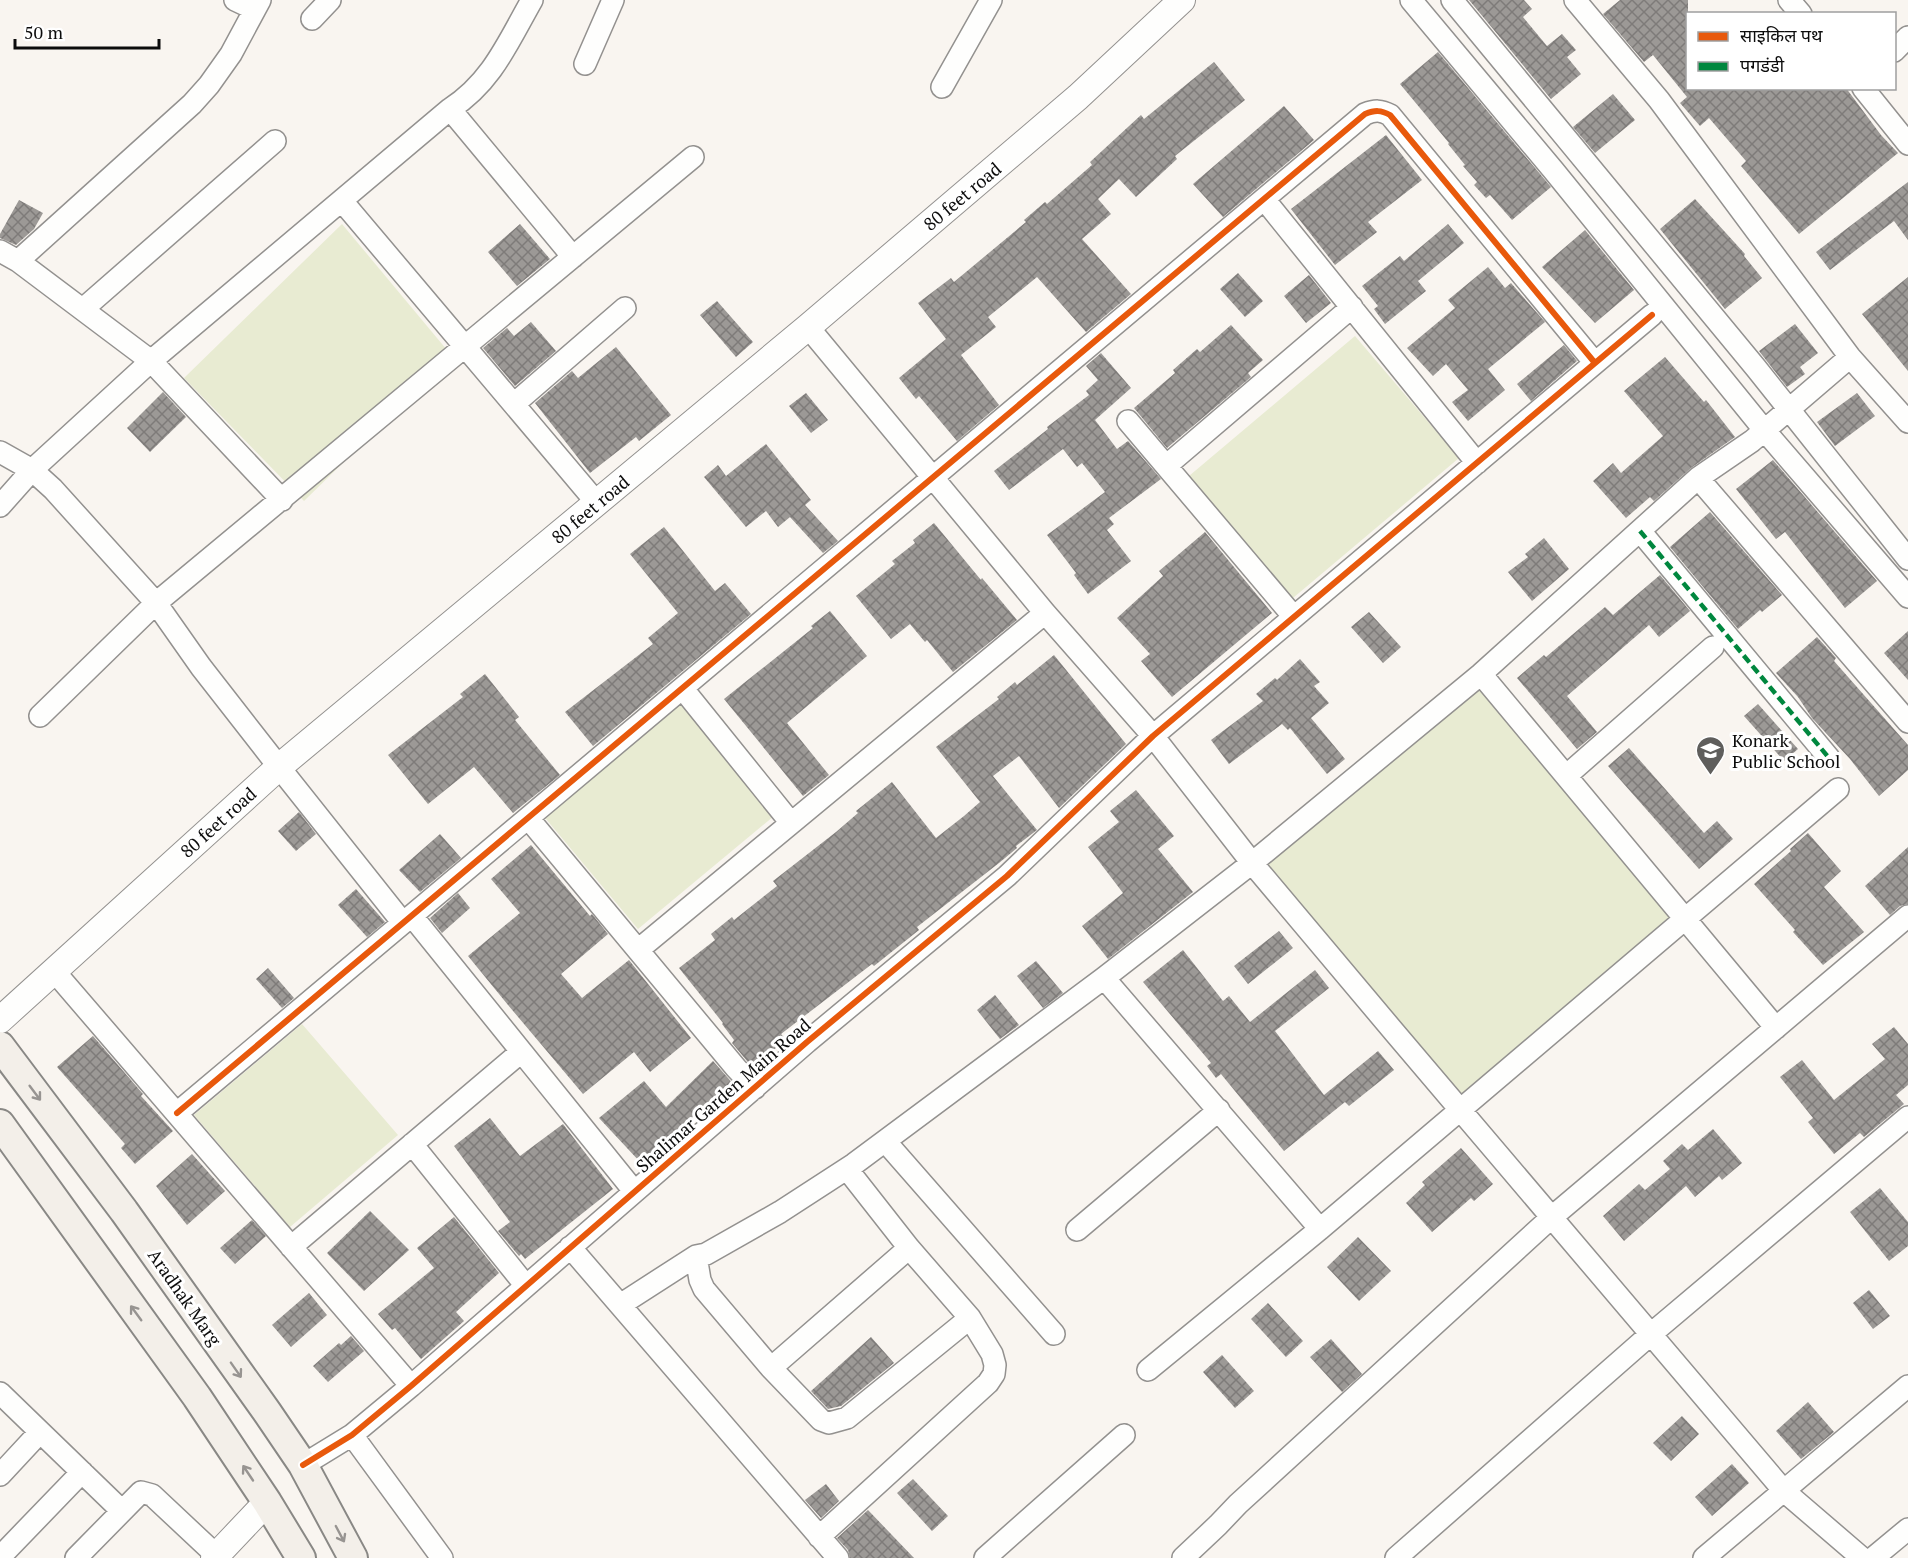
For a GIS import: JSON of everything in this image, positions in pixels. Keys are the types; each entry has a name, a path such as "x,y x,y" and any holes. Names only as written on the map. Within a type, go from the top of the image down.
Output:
{"main road":[{"name":"Aradhak Marg","path":"0,1046 124,1211 303,1465 353,1558"},
{"path":"0,1124 197,1397 267,1502 301,1558"}],"street":[{"path":"235,0 257,4 231,54 209,85 192,104 9,256 151,360 282,500"},
{"path":"312,19 330,0"},
{"path":"0,506 32,470 151,360 450,108 466,98 488,75 532,0"},
{"path":"585,64 613,0"},
{"path":"942,87 991,0"},
{"path":"1411,0 1908,597"},
{"path":"1452,0 1908,559"},
{"path":"1575,0 1659,100 1850,357 1908,422"},
{"path":"1789,0 1798,12"},
{"name":"80 feet road","path":"0,1020 279,767 808,327 1078,97 1178,1"},
{"path":"1896,49 1908,37"},
{"path":"1865,90 1908,144"},
{"path":"450,108 573,256"},
{"path":"177,1113 1365,114 1374,110 1384,111 1390,115 1595,363"},
{"path":"83,309 275,141"},
{"path":"39,716 156,603 693,157"},
{"path":"1264,199 1477,463"},
{"path":"342,201 597,503"},
{"path":"1166,466 1352,307"},
{"path":"514,404 625,308"},
{"name":"Shalimar Garden Main Road","path":"303,1465 352,1435 411,1386 634,1191 1007,876 1153,736 1652,315"},
{"path":"808,327 1045,613 1153,736 1252,863 1784,1491 1862,1558"},
{"path":"620,1305 696,1256 706,1254 780,1212 847,1169 1104,978 1252,863 1481,674 1698,478 1767,429 1850,357"},
{"path":"1128,421 1294,617"},
{"path":"0,452 32,470 53,489 156,603 201,667 279,767 521,1052 634,1191"},
{"path":"1698,478 1908,722"},
{"path":"1640,531 1829,758"},
{"path":"638,950 1045,613"},
{"path":"1566,776 1713,647"},
{"path":"1481,674 1776,1028"},
{"path":"683,689 791,823"},
{"path":"1148,1370 1320,1229 1838,789"},
{"path":"528,818 755,1088"},
{"path":"1183,1558 1218,1526 1238,1503 1552,1217 1908,916"},
{"path":"54,971 411,1386"},
{"path":"1104,978 1320,1229"},
{"path":"291,1247 521,1052"},
{"path":"1077,1230 1219,1110"},
{"path":"1396,1558 1651,1334 1908,1117"},
{"path":"885,1141 1054,1334"},
{"path":"412,1144 526,1286"},
{"path":"819,1536 988,1383 994,1374 995,1365 992,1354 970,1318 909,1248 847,1169"},
{"path":"570,1247 838,1558"},
{"path":"771,1368 909,1248"},
{"path":"696,1256 704,1289 771,1368 821,1420 829,1423 846,1418 970,1318"},
{"path":"1704,1558 1908,1386"},
{"path":"1,1395 122,1510"},
{"path":"0,1475 40,1432"},
{"path":"352,1435 442,1558"},
{"path":"984,1558 1125,1435"},
{"path":"0,1557 82,1472"},
{"path":"76,1558 141,1492 148,1492 215,1557 267,1502"},
{"path":"1873,1558 1908,1529"}],"green space":[{"path":"342,224 452,356 304,501 184,378"},
{"path":"1355,336 1459,458 1293,598 1189,476"},
{"path":"1481,674 1685,919 1460,1110 1252,863"},
{"path":"678,701 774,816 638,929 541,813"},
{"path":"302,1024 398,1135 290,1227 194,1115"}],"building":[{"path":"1469,0 1524,0 1532,9 1523,17 1547,46 1562,34 1576,50 1567,57 1581,74 1551,99"},
{"path":"1620,0 1688,0 1686,90 1847,90 1881,135 1898,153 1799,234 1741,166 1746,161 1709,118 1700,126 1680,103 1687,97 1653,55 1644,62 1603,14"},
{"path":"1438,52 1551,187 1512,220 1490,195 1486,198 1474,185 1477,182 1463,166 1465,165 1449,143 1400,84"},
{"path":"1214,62 1245,100 1175,156 1177,159 1136,197 1119,179 1098,199 1111,214 1082,239 1131,294 1086,332 1037,277 988,317 996,327 961,355 999,405 957,441 919,396 916,399 899,378 946,339 918,303 951,278 954,282 1026,222 1024,220 1045,202 1047,204 1092,165 1090,162 1141,115 1144,119"},
{"path":"1613,94 1635,120 1595,153 1573,127"},
{"path":"1284,106 1314,140 1223,217 1193,184"},
{"path":"1386,135 1422,180 1368,222 1377,232 1335,265 1291,209"},
{"path":"1908,182 1908,240 1894,221 1830,270 1816,252"},
{"path":"1695,199 1745,254 1744,256 1762,278 1725,309 1660,229"},
{"path":"19,200 43,213 34,229 16,245 0,238 0,234"},
{"path":"520,224 550,259 517,286 488,252"},
{"path":"1448,224 1464,243 1418,281 1426,291 1385,324 1374,309 1378,306 1362,286 1400,256 1404,261"},
{"path":"1585,230 1634,290 1595,323 1542,267"},
{"path":"1488,267 1505,288 1511,283 1545,322 1488,369 1505,390 1468,421 1452,402 1468,390 1446,364 1433,376 1407,348 1455,308 1448,300"},
{"path":"1238,273 1263,301 1245,317 1220,289"},
{"path":"1309,275 1331,303 1306,323 1284,296"},
{"path":"1908,277 1908,371 1862,314"},
{"path":"717,301 753,342 736,357 700,315"},
{"path":"531,322 556,351 515,386 483,348 507,328 514,336"},
{"path":"1795,324 1818,353 1800,367 1805,374 1787,387 1759,351"},
{"path":"1231,325 1263,360 1248,373 1251,377 1167,448 1134,408 1175,373 1173,370 1197,349 1200,352"},
{"path":"1564,345 1577,361 1531,401 1517,384"},
{"path":"616,347 671,415 639,441 636,437 590,473 535,403 572,371 578,378"},
{"path":"1101,353 1131,388 1095,420 1117,449 1128,441 1161,479 1109,518 1114,524 1107,530 1131,561 1088,594 1074,575 1076,573 1047,535 1105,492 1082,463 1077,467 1063,449 1009,490 994,471 1089,395 1086,391 1098,380 1086,366"},
{"path":"1665,357 1704,402 1706,400 1735,437 1691,468 1654,501 1650,497 1626,518 1593,481 1613,463 1621,473 1663,436 1624,391"},
{"path":"163,392 186,417 150,452 127,428"},
{"path":"806,393 828,420 811,433 789,406"},
{"path":"1857,393 1875,416 1835,446 1817,422"},
{"path":"766,444 811,500 805,505 838,541 823,553 790,517 778,527 766,511 746,527 704,477 718,465 726,476"},
{"path":"1773,460 1877,581 1845,608 1785,532 1776,539 1736,489"},
{"path":"1710,512 1782,595 1738,629 1670,547"},
{"path":"934,523 1017,620 953,672 927,640 925,642 910,624 891,639 856,596 895,564 892,561 915,543 913,540"},
{"path":"664,527 715,591 725,583 751,614 593,746 565,712 653,644 648,638 678,613 630,554"},
{"path":"1205,532 1272,613 1172,697 1141,661 1150,654 1117,618 1163,576 1159,571"},
{"path":"1544,538 1569,569 1532,601 1508,572 1528,557 1525,554"},
{"path":"1660,575 1690,611 1659,637 1649,625 1567,696 1597,732 1577,749 1517,678 1544,655 1546,657 1605,607 1613,615"},
{"path":"830,611 867,656 787,723 829,775 803,796 724,699 813,628 811,626"},
{"path":"1369,612 1401,647 1383,663 1351,627"},
{"path":"1908,631 1908,680 1884,653"},
{"path":"1817,637 1836,658 1834,661 1908,745 1908,770 1879,796 1776,673"},
{"path":"1054,655 1126,744 1059,808 1019,756 993,776 1037,830 917,927 919,930 874,966 872,964 781,1034 786,1040 752,1067 732,1043 734,1040 723,1023 679,968 715,940 711,934 732,917 734,920 777,886 773,881 836,832 858,813 856,811 892,782 936,838 964,816 980,802 936,747 999,699 997,697 1015,682 1017,685"},
{"path":"1300,659 1320,682 1314,686 1329,703 1311,718 1345,759 1327,774 1290,728 1288,730 1282,724 1229,764 1211,740 1263,701 1256,694 1275,678 1277,680"},
{"path":"485,674 519,717 515,720 560,775 513,813 474,767 428,804 388,755 463,697 460,694"},
{"path":"1758,704 1798,749 1784,761 1744,716"},
{"path":"1629,748 1704,833 1717,821 1733,839 1699,869 1608,766"},
{"path":"1136,790 1174,836 1158,849 1193,892 1108,959 1082,926 1123,893 1088,847 1119,822 1110,811"},
{"path":"299,812 316,834 296,851 278,831"},
{"path":"1808,833 1841,871 1824,887 1864,932 1823,965 1754,884"},
{"path":"440,834 461,858 420,892 399,870"},
{"path":"531,845 590,916 592,914 608,934 561,974 582,998 629,960 691,1038 650,1072 634,1052 583,1094 468,956 520,913 491,879"},
{"path":"1908,847 1908,904 1900,906 1890,915 1865,886"},
{"path":"356,889 385,922 367,937 338,905"},
{"path":"458,893 470,908 442,933 430,918"},
{"path":"1279,931 1293,948 1248,984 1234,966"},
{"path":"1183,950 1223,1001 1229,996 1250,1022 1315,970 1329,988 1275,1031 1324,1095 1378,1051 1394,1070 1349,1106 1345,1102 1284,1151 1221,1074 1216,1078 1207,1066 1211,1063 1143,982"},
{"path":"1036,961 1063,993 1043,1008 1017,976"},
{"path":"268,968 294,998 282,1008 256,979"},
{"path":"995,995 1019,1025 1000,1039 977,1010"},
{"path":"1894,1027 1908,1044 1908,1085 1896,1095 1904,1104 1864,1137 1860,1133 1834,1154 1808,1122 1813,1118 1780,1077 1802,1060 1834,1100 1885,1059 1872,1044"},
{"path":"93,1036 143,1094 141,1096 173,1131 135,1164 121,1148 125,1144 57,1067"},
{"path":"713,1061 736,1087 698,1120 694,1116 641,1163 599,1118 644,1081 666,1107"},
{"path":"490,1118 520,1156 563,1124 613,1189 525,1259 521,1254 519,1256 498,1231 510,1222 454,1146"},
{"path":"1713,1129 1742,1163 1722,1180 1719,1176 1695,1197 1686,1186 1624,1241 1603,1216 1639,1184 1645,1190 1670,1169 1663,1161 1682,1144 1688,1150"},
{"path":"1461,1148 1493,1184 1474,1201 1471,1198 1432,1232 1406,1203 1425,1185 1422,1182"},
{"path":"192,1154 225,1191 187,1225 156,1186"},
{"path":"1880,1188 1908,1222 1908,1246 1889,1261 1850,1212"},
{"path":"370,1211 409,1250 364,1291 327,1253"},
{"path":"454,1217 499,1273 456,1312 464,1321 421,1359 395,1328 392,1330 378,1314 434,1268 417,1248"},
{"path":"252,1220 266,1236 235,1264 220,1248"},
{"path":"1358,1237 1391,1271 1359,1301 1327,1267"},
{"path":"1869,1290 1890,1316 1873,1329 1853,1303"},
{"path":"309,1293 327,1315 291,1347 272,1325"},
{"path":"1268,1303 1303,1341 1286,1357 1251,1319"},
{"path":"351,1336 364,1351 328,1382 313,1366 339,1343 341,1345"},
{"path":"871,1337 894,1363 841,1406 828,1409 811,1391"},
{"path":"1331,1339 1362,1374 1342,1392 1310,1357"},
{"path":"1222,1355 1254,1391 1235,1408 1203,1372"},
{"path":"1808,1402 1834,1432 1801,1459 1776,1431"},
{"path":"1682,1416 1699,1434 1671,1461 1653,1443"},
{"path":"1732,1464 1749,1483 1712,1516 1695,1497"},
{"path":"913,1479 948,1516 932,1531 897,1493"},
{"path":"826,1484 839,1501 821,1518 805,1500"},
{"path":"868,1510 914,1558 850,1558 848,1550 837,1538"}],"marked path":[{"path":"1640,531 1829,758"}],"cycle path":[{"path":"177,1113 1365,114 1378,111 1390,115 1595,363"},
{"path":"303,1465 352,1435 411,1386 807,1042 1007,876 1153,736 1652,315"}],"place":[{"name":"Konark Public School","path":"1711,776"}]}
